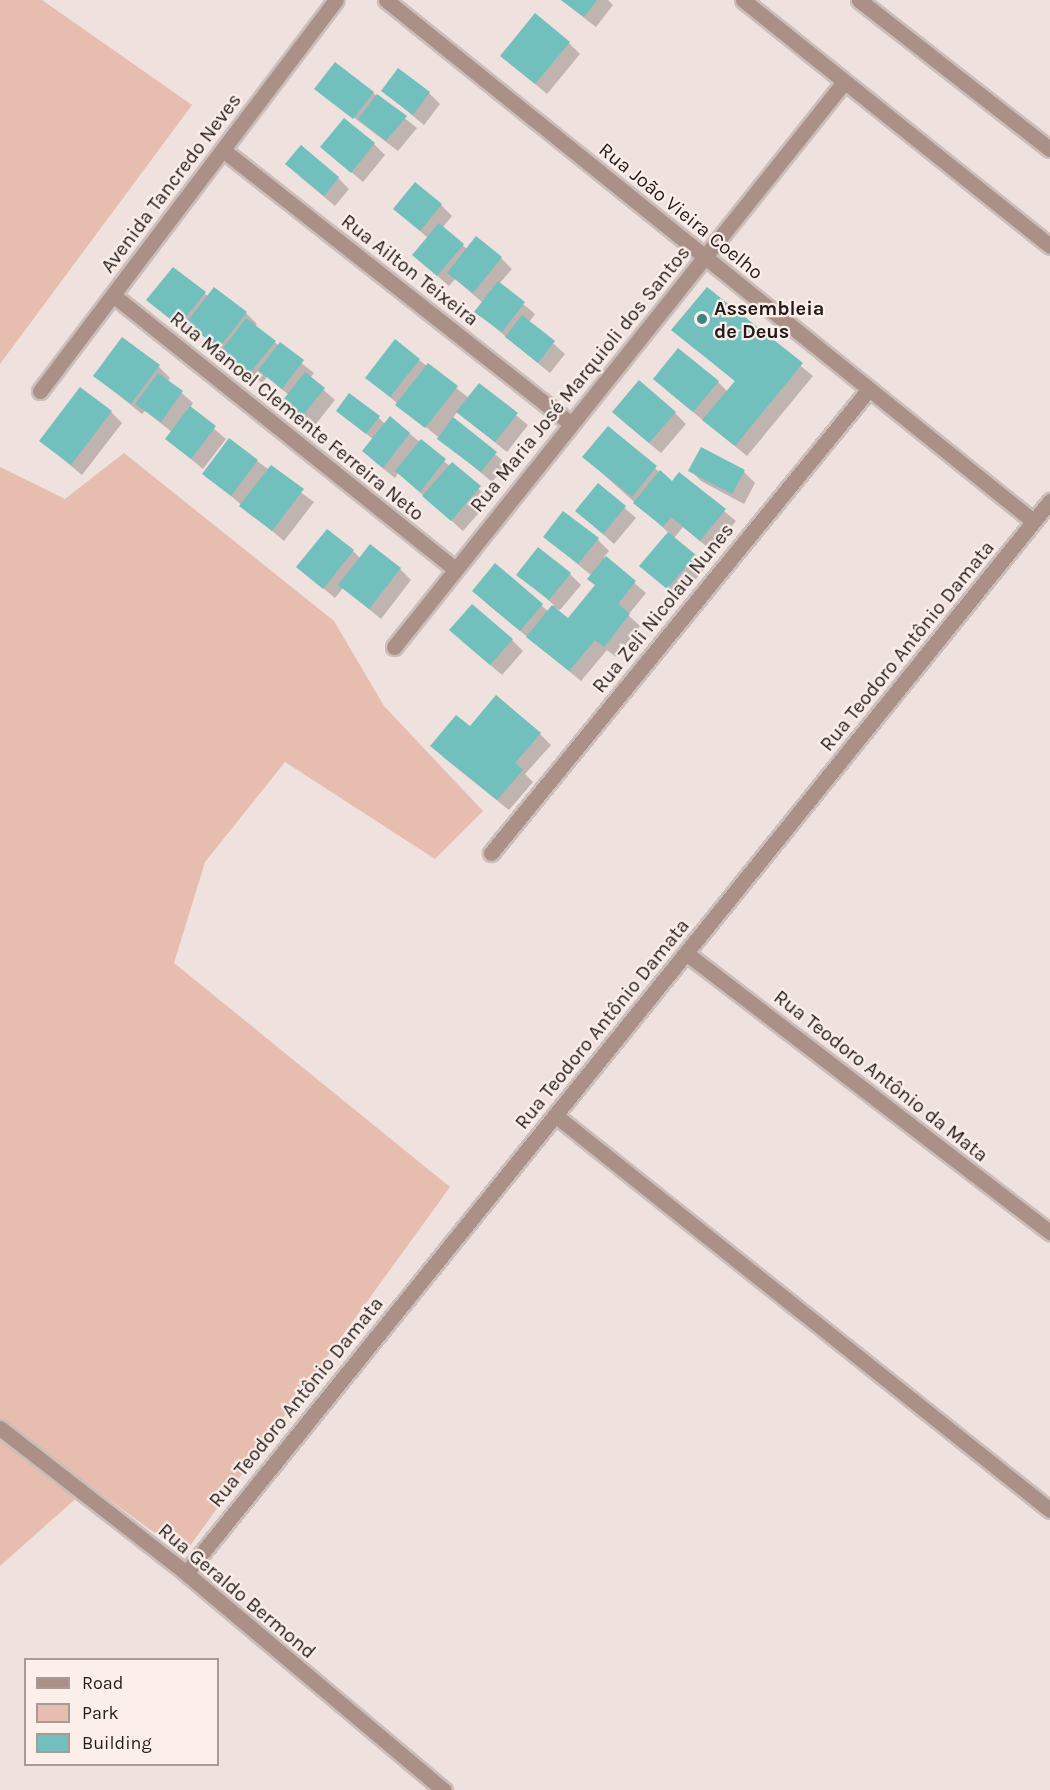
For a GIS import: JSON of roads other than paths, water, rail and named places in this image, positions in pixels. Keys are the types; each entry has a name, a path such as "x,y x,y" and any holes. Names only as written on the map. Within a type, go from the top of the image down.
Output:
{"street":[{"name":"Avenida Tancredo Neves","path":"40,391 336,0"},
{"name":"Rua João Vieira Coelho","path":"386,0 1034,521"},
{"path":"743,0 1050,246"},
{"path":"859,0 1050,149"},
{"name":"Rua Maria José Marquioli dos Santos","path":"394,647 844,82"},
{"name":"Rua Ailton Teixeira","path":"223,150 571,424"},
{"name":"Rua Manoel Clemente Ferreira Neto","path":"113,295 455,569"},
{"name":"Rua Zeli Nicolau Nunes","path":"491,853 869,389"},
{"name":"Rua Teodoro Antônio Damata","path":"186,1573 1050,501"},
{"name":"Rua Teodoro Antônio da Mata","path":"686,953 1050,1232"},
{"path":"555,1115 1050,1510"},
{"name":"Rua Geraldo Bermond","path":"0,1428 186,1573 444,1790"}],"place":[{"name":"Assembleia de Deus","path":"702,319"}]}
